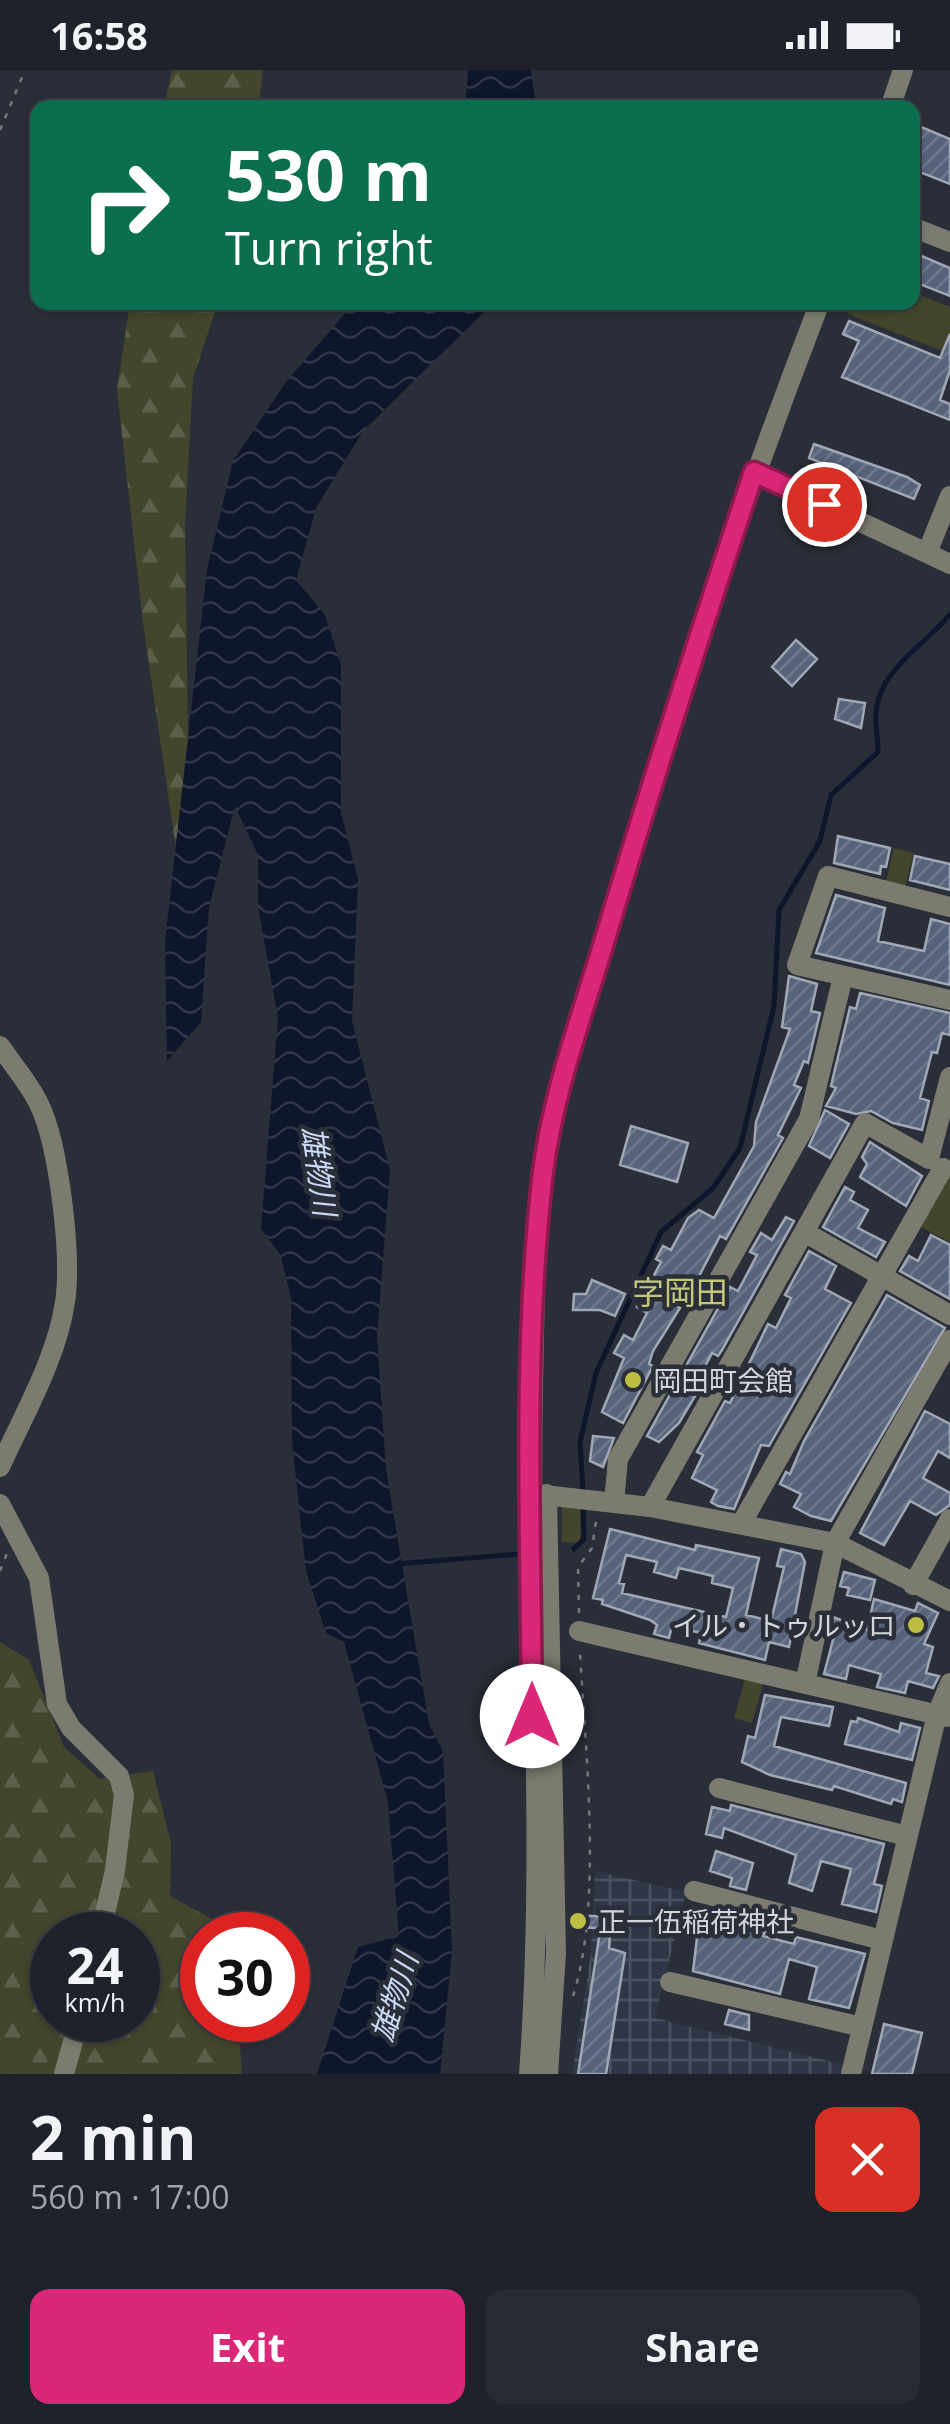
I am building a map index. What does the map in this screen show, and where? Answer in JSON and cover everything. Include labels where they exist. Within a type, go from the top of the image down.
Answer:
[{"type":"street","points":[[893,100],[903,70]]},
{"type":"street","points":[[920,229],[950,242]]},
{"type":"street","points":[[529,2074],[538,1888],[536,1254],[543,1170],[560,1084],[666,732],[754,472],[817,310]]},
{"type":"street","points":[[754,472],[950,564]]},
{"type":"street","points":[[927,553],[950,496]]},
{"type":"street","points":[[950,907],[828,876],[797,965],[950,1000]]},
{"type":"street","points":[[593,1499],[809,1119],[842,976]]},
{"type":"street","points":[[0,1046],[38,1102],[53,1140],[65,1269],[65,1302],[45,1365],[0,1467]]},
{"type":"street","points":[[741,1524],[941,1167],[950,1077]]},
{"type":"street","points":[[650,1507],[865,1124],[941,1167]]},
{"type":"street","points":[[806,1233],[950,1315]]},
{"type":"street","points":[[805,1684],[836,1544],[950,1340]]},
{"type":"street","points":[[539,1494],[650,1507],[836,1544],[950,1601]]},
{"type":"street","points":[[539,1494],[556,1954],[548,2074]]},
{"type":"street","points":[[0,1504],[39,1578],[57,1704],[72,1728],[118,1776],[124,1794],[115,1870],[105,1912]]},
{"type":"street","points":[[913,1585],[950,1519]]},
{"type":"street","points":[[579,1631],[943,1716]]},
{"type":"street","points":[[851,2074],[907,1836],[950,1683]]},
{"type":"street","points":[[720,1788],[907,1836]]},
{"type":"street","points":[[694,1891],[882,1940]]},
{"type":"street","points":[[670,1982],[862,2027]]},
{"type":"street","points":[[64,2074],[73,2042]]},
{"type":"path","points":[[0,130],[25,70]]},
{"type":"path","points":[[552,2016],[565,2010],[584,1962],[588,1909],[578,1567],[592,1548],[593,1499]]},
{"type":"shaded area","points":[[595,1871],[686,1892],[655,2018],[844,2065],[842,2074],[572,2074],[591,1953]]},
{"type":"green space","points":[[172,70],[263,70],[260,100],[166,100]]},
{"type":"green space","points":[[920,295],[950,307],[950,354],[848,314],[849,310],[920,310]]},
{"type":"green space","points":[[129,310],[216,310],[193,378],[185,524],[188,743],[176,849],[143,623],[117,389]]},
{"type":"green space","points":[[894,848],[914,853],[905,886],[886,881]]},
{"type":"green space","points":[[950,1173],[950,1242],[913,1223]]},
{"type":"green space","points":[[562,1507],[581,1507],[580,1543],[562,1542]]},
{"type":"green space","points":[[0,1642],[29,1660],[64,1747],[100,1779],[153,1771],[171,1843],[170,1896],[199,1912],[180,1912],[180,2042],[240,2042],[242,2074],[0,2074]]},
{"type":"green space","points":[[745,1679],[763,1684],[752,1723],[734,1718]]},
{"type":"water","points":[[468,70],[531,70],[535,100],[466,98]]},
{"type":"water","name":"雄物川","points":[[348,310],[484,310],[363,431],[316,508],[296,580],[325,615],[341,665],[341,813],[358,879],[352,1021],[390,1170],[377,1336],[386,1470],[429,1724],[443,1751],[452,1951],[440,2074],[317,2074],[358,1947],[399,1936],[388,1802],[344,1642],[326,1633],[306,1571],[292,1442],[291,1297],[280,1254],[261,1229],[278,1017],[258,907],[258,855],[235,806],[209,907],[201,1022],[167,1061],[165,941],[207,570],[233,461],[286,382]]},
{"type":"building","points":[[920,129],[950,139],[950,184],[920,172]]},
{"type":"building","points":[[920,255],[950,268],[950,296],[920,284]]},
{"type":"building","points":[[849,321],[940,358],[950,334],[950,370],[940,400],[950,404],[950,420],[842,377],[859,341],[843,334]]},
{"type":"building","points":[[814,444],[907,477],[920,485],[914,499],[809,458]]},
{"type":"building","points":[[796,640],[817,659],[792,686],[772,667]]},
{"type":"building","points":[[839,699],[865,703],[861,728],[835,719]]},
{"type":"building","points":[[838,836],[890,848],[886,867],[881,866],[880,874],[834,863]]},
{"type":"building","points":[[915,856],[950,864],[950,890],[910,880]]},
{"type":"building","points":[[836,895],[885,908],[878,941],[924,951],[931,919],[950,924],[950,985],[816,953]]},
{"type":"building","points":[[789,976],[817,984],[811,1011],[820,1013],[808,1063],[804,1061],[794,1085],[801,1088],[778,1135],[783,1138],[726,1239],[720,1236],[697,1280],[689,1276],[674,1305],[680,1308],[653,1351],[649,1364],[653,1366],[623,1423],[602,1412],[624,1358],[614,1353],[624,1335],[633,1340],[647,1313],[637,1307],[661,1262],[656,1259],[663,1246],[671,1250],[688,1218],[699,1210],[714,1218],[754,1146],[756,1122],[790,1029],[782,1027]]},
{"type":"building","points":[[860,993],[950,1013],[950,1035],[942,1033],[937,1053],[932,1052],[920,1098],[929,1101],[922,1130],[893,1123],[871,1111],[856,1114],[826,1106],[836,1088],[831,1086],[850,1007],[856,1009]]},
{"type":"building","points":[[825,1110],[849,1124],[830,1158],[809,1146]]},
{"type":"building","points":[[631,1126],[688,1143],[677,1182],[620,1165]]},
{"type":"building","points":[[870,1142],[922,1176],[906,1206],[860,1177],[867,1164],[862,1157]]},
{"type":"building","points":[[845,1187],[854,1192],[850,1200],[868,1210],[858,1228],[885,1242],[876,1257],[823,1227]]},
{"type":"building","points":[[786,1217],[794,1221],[722,1350],[718,1356],[712,1353],[699,1378],[704,1381],[679,1423],[659,1442],[647,1436],[730,1287],[738,1291],[757,1255],[750,1252],[761,1233],[772,1240]]},
{"type":"building","points":[[931,1235],[950,1245],[950,1299],[900,1271],[909,1256],[918,1261]]},
{"type":"building","points":[[809,1251],[836,1266],[825,1289],[851,1303],[769,1446],[761,1445],[734,1509],[718,1506],[711,1502],[717,1490],[692,1478],[703,1455],[697,1452],[725,1401],[730,1403],[768,1324],[776,1328],[791,1298],[785,1295]]},
{"type":"building","points":[[592,1280],[625,1294],[615,1316],[600,1310],[573,1310],[574,1294],[586,1294]]},
{"type":"building","points":[[887,1295],[945,1328],[831,1521],[811,1516],[794,1507],[801,1494],[780,1484],[786,1472],[790,1474],[804,1441]]},
{"type":"building","points":[[925,1411],[950,1424],[950,1458],[938,1451],[923,1478],[950,1493],[950,1505],[936,1515],[910,1501],[884,1545],[860,1533]]},
{"type":"building","points":[[593,1436],[614,1438],[603,1467],[590,1461]]},
{"type":"building","points":[[610,1529],[695,1550],[696,1545],[759,1558],[746,1615],[771,1621],[784,1567],[777,1566],[781,1549],[801,1554],[805,1562],[789,1647],[769,1642],[765,1660],[699,1643],[701,1633],[672,1626],[669,1638],[654,1634],[657,1625],[650,1620],[593,1598]],"holes":[[[626,1555],[657,1562],[654,1572],[676,1578],[679,1568],[713,1576],[712,1583],[733,1588],[726,1617],[622,1593],[624,1584],[619,1583]]]},
{"type":"building","points":[[844,1572],[875,1580],[870,1600],[847,1595],[849,1588],[840,1586]]},
{"type":"building","points":[[874,1599],[915,1611],[918,1603],[938,1613],[924,1644],[933,1647],[926,1673],[939,1676],[933,1688],[908,1681],[905,1693],[877,1687],[881,1674],[849,1665],[846,1679],[824,1674],[834,1636],[830,1634],[833,1617],[867,1630]]},
{"type":"building","points":[[765,1695],[833,1707],[829,1726],[781,1717],[774,1746],[906,1783],[902,1802],[893,1799],[891,1804],[834,1786],[832,1790],[770,1775],[742,1762],[748,1736],[755,1738]]},
{"type":"building","points":[[858,1718],[899,1732],[901,1723],[920,1728],[912,1760],[845,1744],[851,1721],[857,1722]]},
{"type":"building","points":[[731,1805],[884,1844],[874,1884],[882,1886],[876,1912],[842,1904],[851,1869],[821,1861],[812,1891],[789,1883],[796,1855],[724,1828],[722,1838],[706,1834],[712,1807],[730,1811]]},
{"type":"building","points":[[716,1851],[753,1863],[746,1890],[730,1886],[732,1878],[710,1871]]},
{"type":"building","points":[[689,1914],[765,1932],[763,1936],[794,1944],[796,1937],[865,1954],[849,2008],[809,1999],[817,1967],[789,1959],[780,1994],[693,1971],[697,1938],[684,1934]]},
{"type":"building","points":[[573,1915],[611,1917],[609,1948],[625,1953],[606,2074],[578,2074],[599,1938],[598,1928],[573,1927]]},
{"type":"building","points":[[729,2010],[749,2015],[749,2030],[725,2024]]},
{"type":"building","points":[[884,2024],[922,2033],[912,2074],[872,2074]]},
{"type":"waterway","points":[[583,1491],[580,1442],[596,1373],[661,1232],[713,1188],[740,1148],[774,1006],[779,910],[820,841],[831,795],[878,752],[876,712],[885,683],[950,614]]},
{"type":"waterway","points":[[574,1549],[584,1539],[583,1507]]},
{"type":"waterway","points":[[396,1564],[520,1554]]},
{"type":"place","name":"岡田町会館","points":[[633,1380]]},
{"type":"place","name":"イル・トゥルッロ","points":[[916,1625]]},
{"type":"place","name":"正一伍稲荷神社","points":[[578,1921]]},
{"type":"district","name":"字岡田","points":[[680,1291]]},
{"type":"route","points":[[532,1716],[530,1493],[536,1254],[543,1170],[560,1084],[666,732],[754,472],[824,504]]}]
